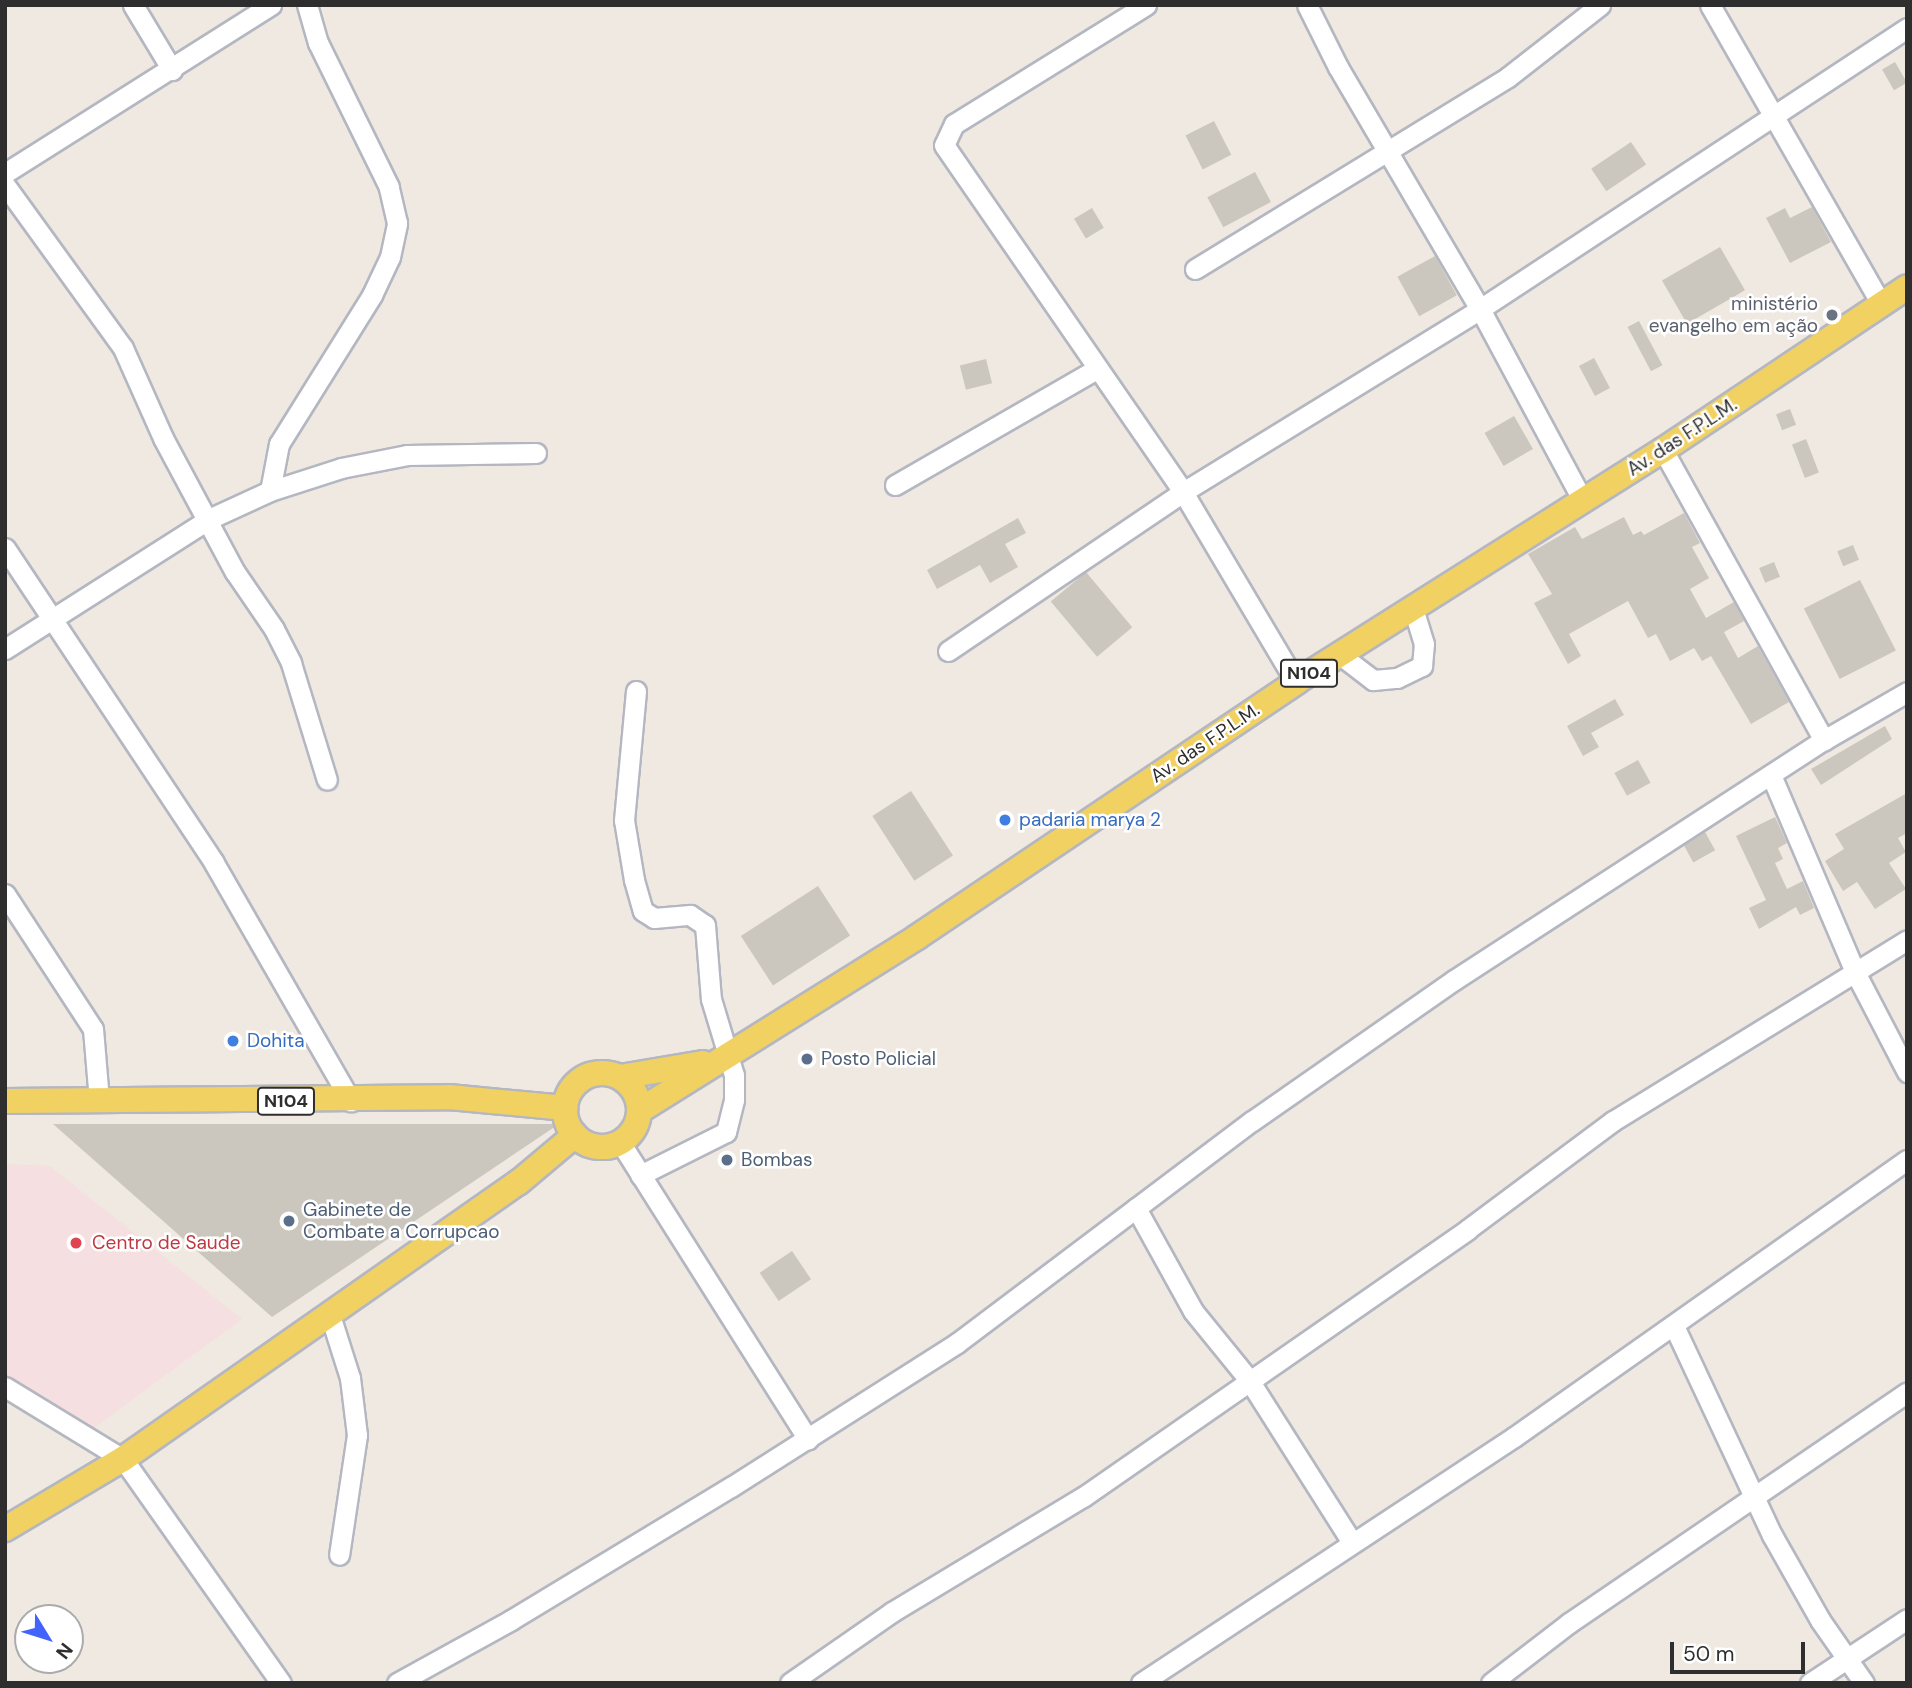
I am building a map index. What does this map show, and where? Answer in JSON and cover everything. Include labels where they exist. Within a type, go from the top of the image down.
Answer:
[{"type":"main road","name":"Av. das F.P.L.M.","points":[[639,1111],[917,937],[1296,681],[1663,450],[1907,287]]},
{"type":"main road","name":"Av. das F.P.L.M.","points":[[620,1077],[722,1058]]},
{"type":"main road","name":"N104","points":[[5,1101],[351,1101],[449,1097],[565,1108],[571,1091],[584,1077],[602,1073],[620,1077]]},
{"type":"main road","points":[[620,1077],[635,1091],[639,1111]]},
{"type":"main road","points":[[565,1108],[575,1135],[601,1147],[620,1142]]},
{"type":"main road","name":"N104","points":[[620,1142],[634,1129],[639,1111]]},
{"type":"main road","points":[[5,1529],[123,1459],[519,1182],[575,1135]]},
{"type":"street","points":[[133,5],[172,70]]},
{"type":"street","points":[[5,173],[271,5]]},
{"type":"street","points":[[270,491],[279,443],[372,295],[390,257],[397,223],[389,187],[318,43],[307,5]]},
{"type":"street","points":[[1146,5],[954,124],[945,135],[944,145],[1094,370],[1183,492],[1296,681]]},
{"type":"street","points":[[1307,5],[1338,67],[1390,151],[1480,309],[1582,499]]},
{"type":"street","points":[[1195,269],[1390,151],[1517,70],[1600,5]]},
{"type":"street","points":[[1710,5],[1881,303]]},
{"type":"street","points":[[948,651],[1183,492],[1480,309],[1907,28]]},
{"type":"street","points":[[5,185],[123,348],[163,438],[235,572],[274,629],[291,663],[327,779]]},
{"type":"street","points":[[895,485],[1094,370]]},
{"type":"street","points":[[1663,450],[1824,740]]},
{"type":"street","points":[[5,649],[209,520],[270,491],[341,468],[407,455],[536,453]]},
{"type":"street","points":[[5,548],[51,622],[214,863],[351,1101]]},
{"type":"street","points":[[1339,654],[1373,680],[1397,678],[1422,666],[1424,644],[1413,607]]},
{"type":"street","points":[[636,691],[624,820],[634,880],[643,911],[654,918],[690,915],[705,925],[711,999],[722,1058],[734,1100],[726,1132],[640,1175]]},
{"type":"street","points":[[397,1683],[511,1620],[808,1439],[1011,1306],[1136,1208],[1454,980],[1824,740],[1907,692]]},
{"type":"street","points":[[1771,775],[1855,972],[1907,1072]]},
{"type":"street","points":[[5,894],[93,1029],[99,1101]]},
{"type":"street","points":[[790,1683],[892,1612],[1083,1497],[1468,1228],[1613,1121],[1907,940]]},
{"type":"street","points":[[620,1142],[808,1439]]},
{"type":"street","points":[[1141,1683],[1351,1541],[1514,1437],[1907,1160]]},
{"type":"street","points":[[1136,1208],[1193,1311],[1249,1380],[1351,1541]]},
{"type":"street","points":[[330,1315],[350,1378],[356,1435],[339,1555]]},
{"type":"street","points":[[1674,1326],[1793,1575],[1845,1659],[1864,1683]]},
{"type":"street","points":[[5,1387],[123,1459],[281,1683]]},
{"type":"street","points":[[1491,1683],[1756,1494],[1907,1392]]},
{"type":"street","points":[[1810,1683],[1907,1619]]},
{"type":"shaded area","name":"Centro de Saude","points":[[5,1164],[50,1166],[242,1319],[90,1431],[5,1378]]},
{"type":"building","points":[[1895,62],[1907,83],[1894,90],[1882,70]]},
{"type":"building","points":[[1214,121],[1231,155],[1203,169],[1185,136]]},
{"type":"building","points":[[1631,142],[1646,164],[1606,191],[1591,169]]},
{"type":"building","points":[[1255,172],[1271,202],[1223,227],[1207,197]]},
{"type":"building","points":[[1812,207],[1831,242],[1790,263],[1766,218],[1785,208],[1790,218]]},
{"type":"building","points":[[1092,208],[1104,228],[1086,239],[1074,219]]},
{"type":"building","points":[[1720,247],[1745,290],[1687,324],[1662,280]]},
{"type":"building","points":[[1435,256],[1457,295],[1419,316],[1397,277]]},
{"type":"building","points":[[1639,321],[1662,365],[1651,371],[1628,327]]},
{"type":"building","points":[[1594,358],[1610,388],[1595,396],[1579,366]]},
{"type":"building","points":[[986,359],[992,383],[966,390],[960,366]]},
{"type":"building","points":[[1790,409],[1796,425],[1782,430],[1776,414]]},
{"type":"building","points":[[1514,416],[1533,449],[1504,466],[1485,433]]},
{"type":"building","points":[[1806,439],[1819,473],[1805,478],[1792,444]]},
{"type":"building","points":[[1684,513],[1700,543],[1692,547],[1709,578],[1690,589],[1706,618],[1734,602],[1744,621],[1724,632],[1738,658],[1758,646],[1789,702],[1751,724],[1711,656],[1702,661],[1694,648],[1670,661],[1656,634],[1648,638],[1628,601],[1569,634],[1581,656],[1568,664],[1534,603],[1552,594],[1528,554],[1575,527],[1582,539],[1624,517],[1633,535],[1641,531],[1644,535]]},
{"type":"building","points":[[1018,518],[1026,533],[1005,544],[1018,567],[990,583],[980,565],[937,589],[927,570]]},
{"type":"building","points":[[1853,545],[1859,560],[1843,566],[1837,551]]},
{"type":"building","points":[[1774,562],[1780,577],[1765,583],[1759,568]]},
{"type":"building","points":[[1086,572],[1132,627],[1097,657],[1051,602]]},
{"type":"building","points":[[1860,580],[1896,650],[1840,679],[1804,609]]},
{"type":"building","points":[[1615,699],[1624,715],[1591,733],[1599,747],[1583,756],[1567,726]]},
{"type":"building","points":[[1885,726],[1892,739],[1821,785],[1811,769]]},
{"type":"building","points":[[1638,760],[1651,783],[1627,796],[1614,773]]},
{"type":"building","points":[[911,791],[953,856],[914,881],[872,816]]},
{"type":"building","points":[[1907,793],[1907,833],[1898,838],[1906,852],[1889,863],[1906,889],[1875,909],[1857,882],[1843,891],[1825,861],[1844,849],[1835,834]]},
{"type":"building","points":[[1775,817],[1787,843],[1778,848],[1783,859],[1775,863],[1787,889],[1803,881],[1814,908],[1800,915],[1796,907],[1759,929],[1749,908],[1766,900],[1736,836]]},
{"type":"building","points":[[1705,832],[1715,850],[1693,862],[1683,844]]},
{"type":"building","points":[[818,886],[850,935],[773,986],[741,936]]},
{"type":"building","name":"Gabinete de Combate a Corrupcao","points":[[53,1124],[559,1124],[272,1317]]},
{"type":"building","points":[[792,1251],[811,1279],[779,1301],[760,1273]]},
{"type":"place","name":"ministério evangelho em ação","points":[[1832,315]]},
{"type":"place","name":"padaria marya 2","points":[[1005,820]]},
{"type":"place","name":"Dohita","points":[[233,1041]]},
{"type":"place","name":"Posto Policial","points":[[807,1059]]},
{"type":"place","name":"Bombas","points":[[727,1160]]},
{"type":"place","name":"Gabinete de Combate a Corrupcao","points":[[289,1221]]},
{"type":"place","name":"Centro de Saude","points":[[76,1243]]}]
